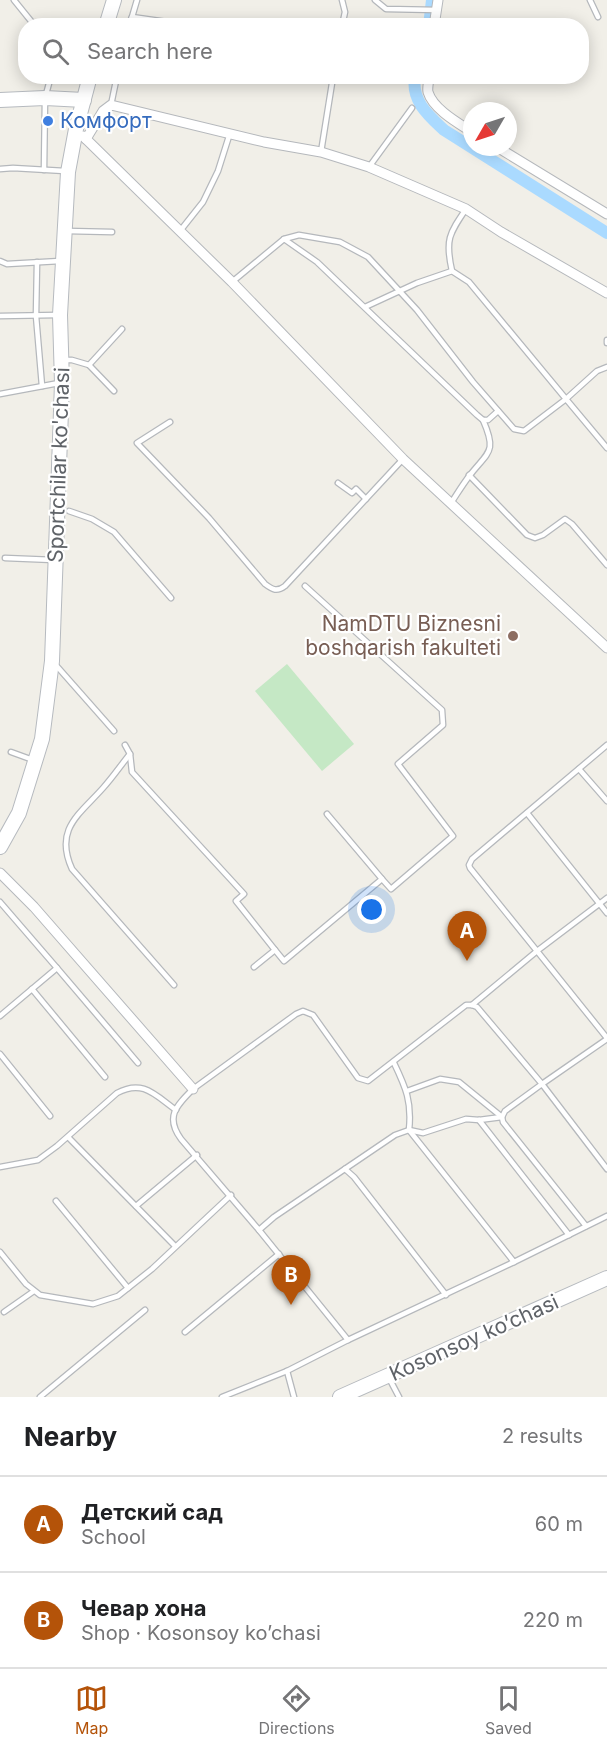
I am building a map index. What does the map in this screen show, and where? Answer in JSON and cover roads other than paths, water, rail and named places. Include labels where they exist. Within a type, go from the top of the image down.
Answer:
[{"type":"street","points":[[108,18],[114,0]]},
{"type":"street","name":"Sportchilar ko'chasi","points":[[0,847],[19,813],[42,739],[52,661],[57,560],[63,511],[60,315],[68,172],[81,134],[88,84]]},
{"type":"street","points":[[429,84],[429,92],[439,108],[463,126]]},
{"type":"street","points":[[0,100],[45,98],[84,100]]},
{"type":"street","points":[[607,293],[501,232],[466,209],[369,167],[321,152],[230,134],[111,105],[81,134],[232,282],[403,459],[607,648]]},
{"type":"street","points":[[512,156],[607,214]]},
{"type":"street","points":[[0,873],[34,907],[193,1089]]},
{"type":"street","name":"Kosonsoy ko’chasi","points":[[345,1396],[607,1278]]},
{"type":"lane","points":[[14,0],[29,18]]},
{"type":"lane","points":[[137,0],[132,17],[139,18]]},
{"type":"lane","points":[[343,0],[344,18]]},
{"type":"lane","points":[[375,0],[386,9],[438,5]]},
{"type":"lane","points":[[590,0],[598,17]]},
{"type":"lane","points":[[44,170],[45,98],[49,84]]},
{"type":"lane","points":[[111,105],[115,84]]},
{"type":"lane","points":[[321,152],[331,84]]},
{"type":"lane","points":[[369,167],[412,108]]},
{"type":"lane","points":[[180,231],[203,202],[218,171],[230,134]]},
{"type":"lane","points":[[0,169],[68,172]]},
{"type":"lane","points":[[466,209],[450,233],[448,253],[452,272],[469,282],[607,448]]},
{"type":"lane","points":[[65,231],[112,232]]},
{"type":"lane","points":[[232,282],[284,239],[299,235],[340,242],[368,258],[401,292],[514,429],[524,431],[566,399],[597,371],[607,367]]},
{"type":"lane","points":[[284,239],[317,262],[483,420],[491,442],[488,455],[469,476],[451,503]]},
{"type":"lane","points":[[0,261],[7,264],[63,260]]},
{"type":"lane","points":[[37,262],[36,316],[42,386]]},
{"type":"lane","points":[[365,307],[417,283],[452,272]]},
{"type":"lane","points":[[0,316],[60,315]]},
{"type":"lane","points":[[89,365],[122,329]]},
{"type":"lane","points":[[62,360],[72,360],[89,365],[114,391]]},
{"type":"lane","points":[[0,394],[62,383]]},
{"type":"lane","points":[[483,420],[488,420],[498,411]]},
{"type":"lane","points":[[170,422],[137,443],[209,518],[265,584],[273,590],[279,590],[285,586],[403,459]]},
{"type":"lane","points":[[469,476],[527,535],[535,538],[543,535],[565,519],[607,565]]},
{"type":"lane","points":[[338,483],[352,493],[356,489],[366,499]]},
{"type":"lane","points":[[63,511],[92,519],[114,532],[171,598]]},
{"type":"lane","points":[[5,558],[57,560]]},
{"type":"lane","points":[[305,586],[442,710],[443,725],[398,764],[453,836],[390,889],[327,814]]},
{"type":"lane","points":[[52,661],[114,731]]},
{"type":"lane","points":[[125,745],[130,754],[132,772],[244,894],[236,901],[284,961],[382,879]]},
{"type":"lane","points":[[502,1117],[505,1111],[607,1038],[469,865],[472,859],[607,745]]},
{"type":"lane","points":[[11,752],[35,761]]},
{"type":"lane","points":[[130,754],[71,823],[66,841],[66,856],[72,869],[174,985]]},
{"type":"lane","points":[[579,770],[607,801]]},
{"type":"lane","points":[[527,813],[607,913]]},
{"type":"lane","points":[[472,1005],[537,951],[607,898]]},
{"type":"lane","points":[[0,902],[138,1063]]},
{"type":"lane","points":[[254,967],[275,950]]},
{"type":"lane","points":[[0,1016],[57,968]]},
{"type":"lane","points":[[33,989],[105,1077]]},
{"type":"lane","points":[[348,1340],[231,1195],[175,1130],[172,1118],[179,1102],[193,1089],[296,1014],[303,1011],[313,1015],[358,1078],[368,1081],[466,1005],[477,1007],[542,1084],[607,1169]]},
{"type":"lane","points":[[0,1054],[50,1116]]},
{"type":"lane","points":[[0,1066],[6,1061]]},
{"type":"lane","points":[[394,1063],[408,1091],[411,1111],[409,1130],[514,1262]]},
{"type":"lane","points":[[408,1091],[440,1079],[459,1082],[502,1117],[586,1226]]},
{"type":"lane","points":[[0,1167],[38,1160],[68,1137],[117,1093],[128,1087],[138,1086],[148,1090],[176,1110]]},
{"type":"lane","points":[[259,1230],[274,1216],[394,1135],[409,1130],[423,1133],[466,1119],[502,1117]]},
{"type":"lane","points":[[479,1120],[569,1235]]},
{"type":"lane","points":[[68,1137],[176,1246]]},
{"type":"lane","points":[[136,1206],[197,1155]]},
{"type":"lane","points":[[345,1169],[354,1177],[446,1295]]},
{"type":"lane","points":[[0,1252],[26,1284],[40,1295],[93,1304],[118,1296],[231,1195]]},
{"type":"lane","points":[[56,1201],[128,1288]]},
{"type":"lane","points":[[222,1397],[287,1371],[607,1216]]},
{"type":"lane","points":[[185,1332],[279,1254]]},
{"type":"lane","points":[[4,1312],[34,1291]]},
{"type":"lane","points":[[40,1397],[145,1310]]},
{"type":"lane","points":[[287,1371],[294,1397]]},
{"type":"lane","points":[[388,1376],[399,1397]]},
{"type":"waterway","points":[[430,18],[432,0]]},
{"type":"waterway","points":[[414,84],[422,107],[444,130],[607,233]]},
{"type":"place","name":"Комфорт","points":[[48,121]]},
{"type":"place","name":"NamDTU Biznesni boshqarish fakulteti","points":[[513,636]]},
{"type":"place","name":"Детский сад","points":[[467,961]]},
{"type":"place","name":"Чевар хона","points":[[291,1305]]}]
